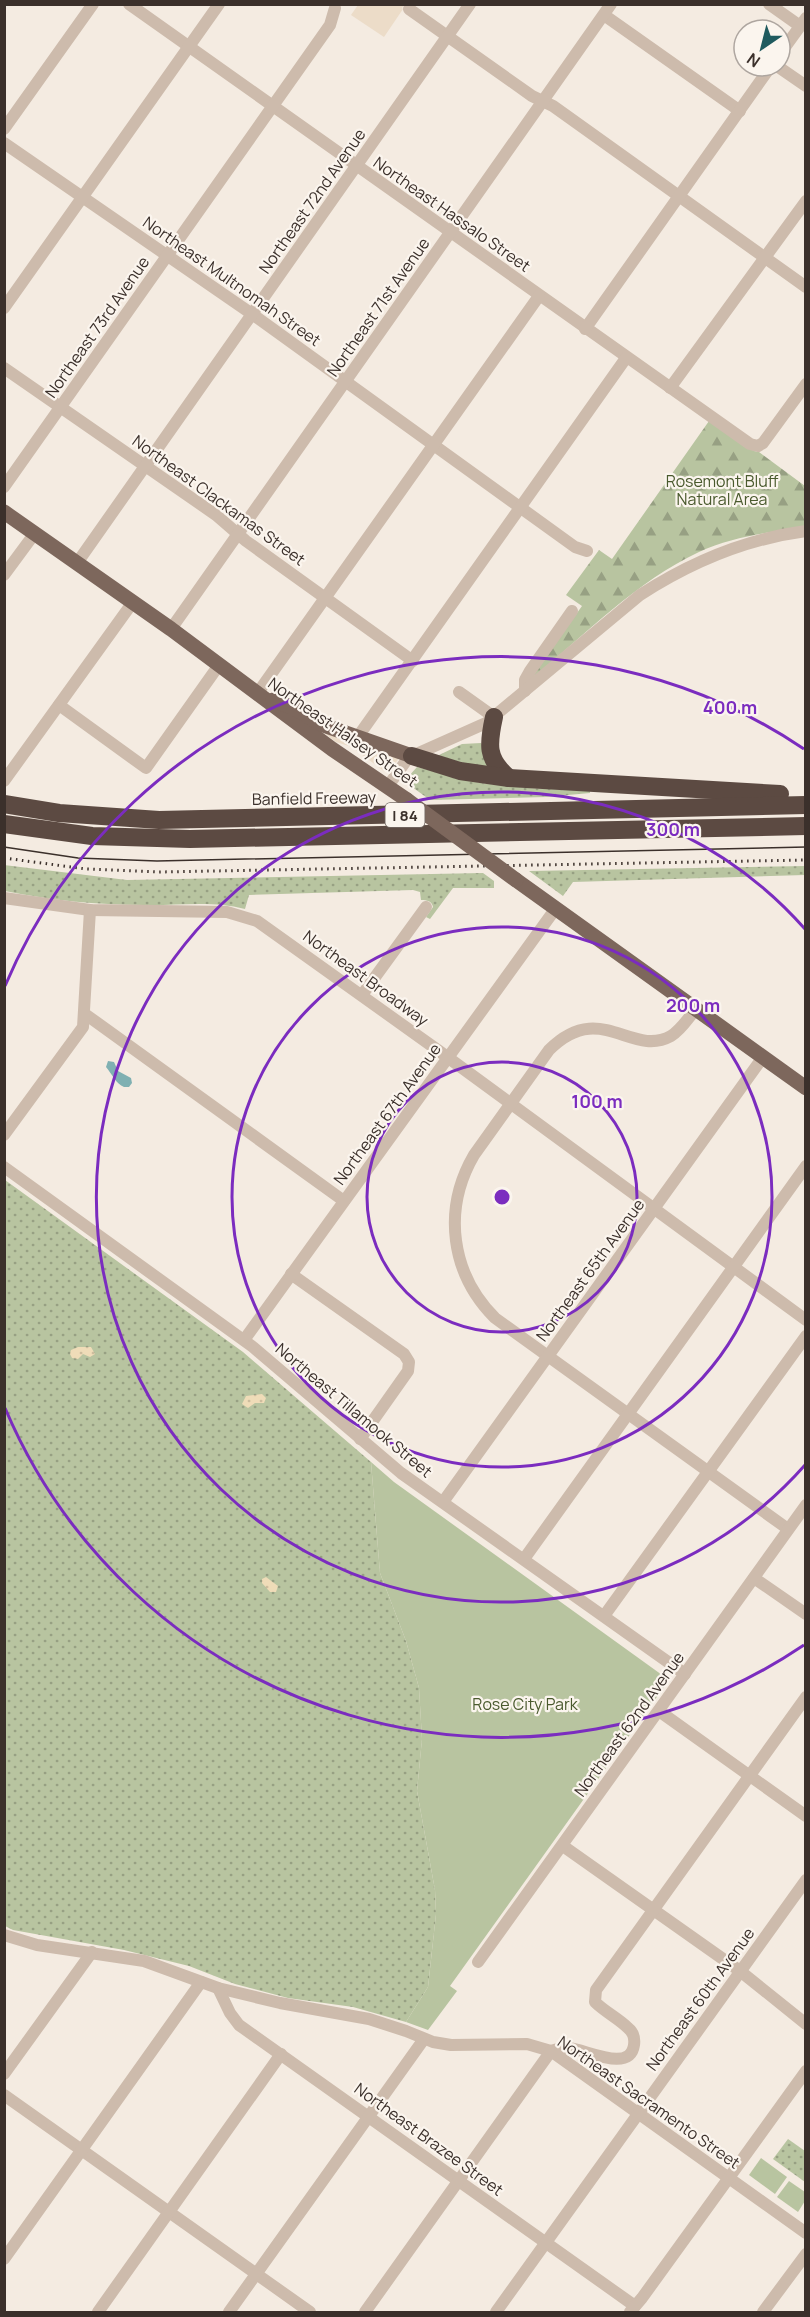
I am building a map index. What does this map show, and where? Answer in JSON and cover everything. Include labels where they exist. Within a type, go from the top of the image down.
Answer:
[{"type":"highway","points":[[494,717],[489,744],[493,760],[509,778]]},
{"type":"highway","points":[[412,756],[460,771],[509,778],[806,795]]},
{"type":"highway","name":"Banfield Freeway","points":[[4,804],[82,816],[159,820],[806,805]]},
{"type":"highway","name":"I 84","points":[[4,824],[92,836],[190,839],[806,826]]},
{"type":"main road","name":"Northeast Halsey Street","points":[[4,512],[171,629],[257,694],[806,1088]]},
{"type":"main road","points":[[257,694],[294,708],[323,725],[412,756]]},
{"type":"street","points":[[4,129],[93,4]]},
{"type":"street","name":"Northeast Hassalo Street","points":[[129,4],[750,444],[758,446],[763,443],[806,384]]},
{"type":"street","points":[[4,308],[219,4]]},
{"type":"street","name":"Northeast 72nd Avenue","points":[[77,563],[470,4]]},
{"type":"street","points":[[769,4],[803,22],[792,37]]},
{"type":"street","name":"Northeast 73rd Avenue","points":[[4,486],[330,25],[335,8]]},
{"type":"street","points":[[409,9],[680,196],[806,287]]},
{"type":"street","points":[[608,10],[740,111]]},
{"type":"street","name":"Northeast 71st Avenue","points":[[171,629],[608,10]]},
{"type":"street","points":[[792,76],[806,86]]},
{"type":"street","points":[[585,329],[763,78]]},
{"type":"street","name":"Northeast Multnomah Street","points":[[4,143],[252,314],[575,547],[587,550]]},
{"type":"street","points":[[670,388],[806,201]]},
{"type":"street","points":[[257,694],[539,296]]},
{"type":"street","points":[[357,738],[627,358]]},
{"type":"street","name":"Northeast Clackamas Street","points":[[4,368],[216,515],[413,661]]},
{"type":"street","points":[[388,786],[412,756],[480,726],[494,717],[640,596],[676,573],[730,549],[777,536],[806,531]]},
{"type":"street","points":[[4,575],[34,533]]},
{"type":"street","points":[[4,781],[133,602]]},
{"type":"street","points":[[525,691],[524,686],[530,671],[572,611]]},
{"type":"street","points":[[59,705],[146,768],[219,665]]},
{"type":"street","points":[[459,692],[494,717]]},
{"type":"street","name":"Northeast Broadway","points":[[4,898],[90,910],[227,912],[247,916],[278,934],[806,1320]]},
{"type":"street","points":[[362,995],[426,907]]},
{"type":"street","name":"Northeast 67th Avenue","points":[[244,1340],[556,908]]},
{"type":"street","points":[[4,1135],[83,1027],[90,910]]},
{"type":"street","points":[[696,1008],[678,1030],[667,1038],[656,1041],[640,1039],[602,1028],[587,1028],[572,1033],[549,1050],[474,1155],[466,1171],[455,1209],[455,1243],[462,1268],[479,1300],[505,1326],[788,1529]]},
{"type":"street","points":[[85,1014],[344,1201]]},
{"type":"street","name":"Northeast 65th Avenue","points":[[443,1502],[763,1057]]},
{"type":"street","points":[[524,1559],[806,1166]]},
{"type":"street","name":"Northeast Tillamook Street","points":[[4,1167],[244,1340],[401,1473],[686,1674]]},
{"type":"street","points":[[291,1274],[404,1354],[409,1362],[408,1371],[360,1438]]},
{"type":"street","points":[[604,1617],[806,1336]]},
{"type":"street","name":"Northeast 62nd Avenue","points":[[478,1962],[806,1505]]},
{"type":"street","points":[[754,1578],[806,1614]]},
{"type":"street","points":[[365,2313],[551,2051],[567,2047],[621,2059],[627,2057],[634,2048],[632,2032],[595,2002],[594,1994],[806,1697]]},
{"type":"street","points":[[659,1711],[806,1816]]},
{"type":"street","points":[[562,1846],[740,1971],[806,2024]]},
{"type":"street","name":"Northeast 60th Avenue","points":[[496,2313],[806,1880]]},
{"type":"street","name":"Northeast Sacramento Street","points":[[4,1935],[37,1945],[144,1961],[218,1988],[280,2003],[369,2019],[424,2039],[452,2045],[527,2044],[551,2051],[806,2233]]},
{"type":"street","points":[[4,2074],[92,1952]]},
{"type":"street","points":[[4,2259],[201,1982]]},
{"type":"street","name":"Northeast Brazee Street","points":[[218,1988],[230,2013],[239,2025],[546,2243],[632,2309]]},
{"type":"street","points":[[229,2313],[424,2039]]},
{"type":"street","points":[[98,2313],[281,2054]]},
{"type":"street","points":[[582,2073],[596,2054]]},
{"type":"street","points":[[632,2309],[806,2071]]},
{"type":"street","points":[[4,2095],[310,2313]]},
{"type":"street","points":[[763,2313],[806,2254]]},
{"type":"green space","name":"Rosemont Bluff Natural Area","points":[[709,421],[759,452],[805,486],[805,526],[725,542],[676,564],[613,609],[535,676],[533,674],[582,606],[566,595],[599,550],[612,559]]},
{"type":"green space","points":[[481,743],[494,771],[437,756],[462,744]]},
{"type":"green space","points":[[417,767],[481,783],[590,791],[590,793],[546,797],[430,800],[408,784],[408,777]]},
{"type":"green space","points":[[4,865],[127,880],[483,873],[494,881],[494,888],[453,888],[430,919],[426,917],[433,907],[432,903],[421,900],[420,892],[413,890],[249,895],[245,909],[207,904],[108,904],[5,891]]},
{"type":"green space","points":[[806,866],[805,875],[573,882],[563,896],[529,871]]},
{"type":"green space","points":[[5,1180],[243,1352],[371,1462],[380,1573],[406,1641],[419,1688],[422,1739],[417,1791],[435,1890],[436,1914],[428,1987],[406,2022],[353,2007],[288,1998],[235,1984],[189,1966],[124,1950],[13,1930],[5,1926]]},
{"type":"green space","name":"Rose City Park","points":[[371,1462],[394,1482],[669,1680],[450,1986],[457,1991],[428,2030],[406,2022],[428,1987],[436,1914],[435,1890],[417,1791],[422,1739],[419,1688],[406,1641],[380,1573]]},
{"type":"green space","points":[[788,2139],[805,2151],[805,2182],[773,2159]]},
{"type":"green space","points":[[761,2158],[787,2177],[775,2194],[749,2175]]},
{"type":"green space","points":[[789,2181],[805,2192],[805,2201],[798,2212],[777,2197]]},
{"type":"sand","points":[[78,1347],[91,1347],[95,1354],[90,1357],[83,1354],[78,1359],[72,1358],[71,1350]]},
{"type":"sand","points":[[262,1394],[266,1398],[264,1403],[255,1403],[248,1408],[242,1404],[246,1396]]},
{"type":"sand","points":[[266,1577],[278,1586],[276,1592],[270,1592],[262,1583],[262,1579]]},
{"type":"shaded area","points":[[358,5],[404,5],[384,37],[351,15]]},
{"type":"shaded area","points":[[314,725],[399,758],[390,771],[385,772],[352,747],[336,742]]},
{"type":"water","points":[[108,1061],[114,1062],[118,1071],[131,1078],[132,1083],[129,1087],[121,1086],[116,1081],[106,1067]]},
{"type":"tram line","points":[[4,847],[78,858],[157,861],[806,847]]},
{"type":"railway","points":[[4,858],[86,869],[159,872],[806,860]]}]
